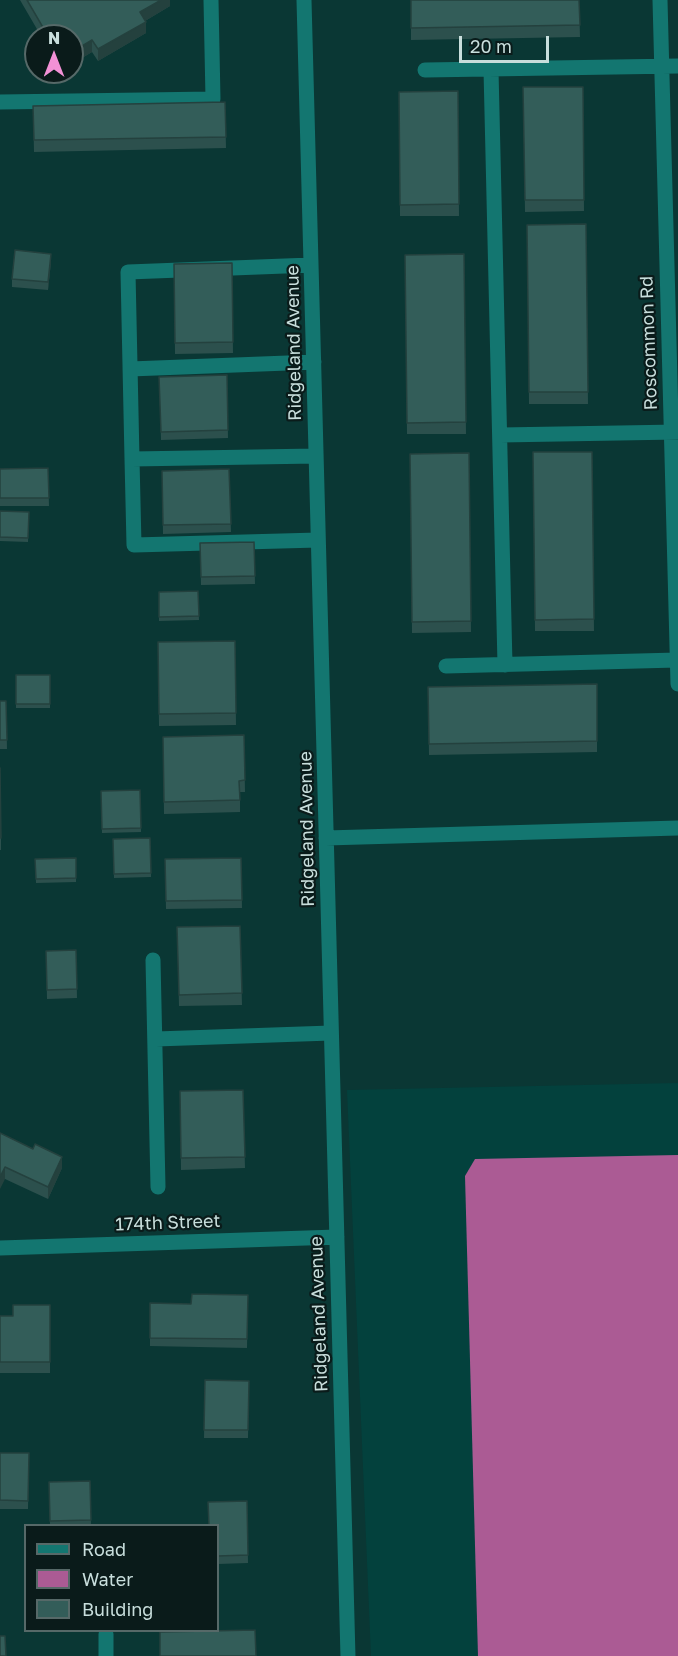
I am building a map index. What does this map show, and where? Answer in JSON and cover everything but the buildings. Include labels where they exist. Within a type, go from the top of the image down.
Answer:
[{"type":"street","points":[[0,102],[213,99],[211,0]]},
{"type":"street","name":"Ridgeland Avenue","points":[[304,0],[348,1656]]},
{"type":"street","name":"Roscommon Rd","points":[[660,0],[675,432],[678,684]]},
{"type":"street","points":[[425,70],[678,66]]},
{"type":"street","points":[[491,69],[505,665]]},
{"type":"street","points":[[311,265],[128,272],[134,546],[318,540]]},
{"type":"street","points":[[130,369],[314,362]]},
{"type":"street","points":[[500,435],[675,432]]},
{"type":"street","points":[[132,459],[316,456]]},
{"type":"street","points":[[446,666],[677,660]]},
{"type":"street","points":[[326,838],[678,828]]},
{"type":"street","points":[[153,960],[158,1187]]},
{"type":"street","points":[[156,1039],[332,1033]]},
{"type":"street","name":"174th Street","points":[[0,1248],[337,1237]]},
{"type":"street","points":[[106,1634],[106,1656]]},
{"type":"shaded area","points":[[678,1083],[678,1656],[371,1656],[347,1090]]},
{"type":"water","points":[[678,1155],[678,1656],[478,1656],[465,1176],[475,1159]]}]
